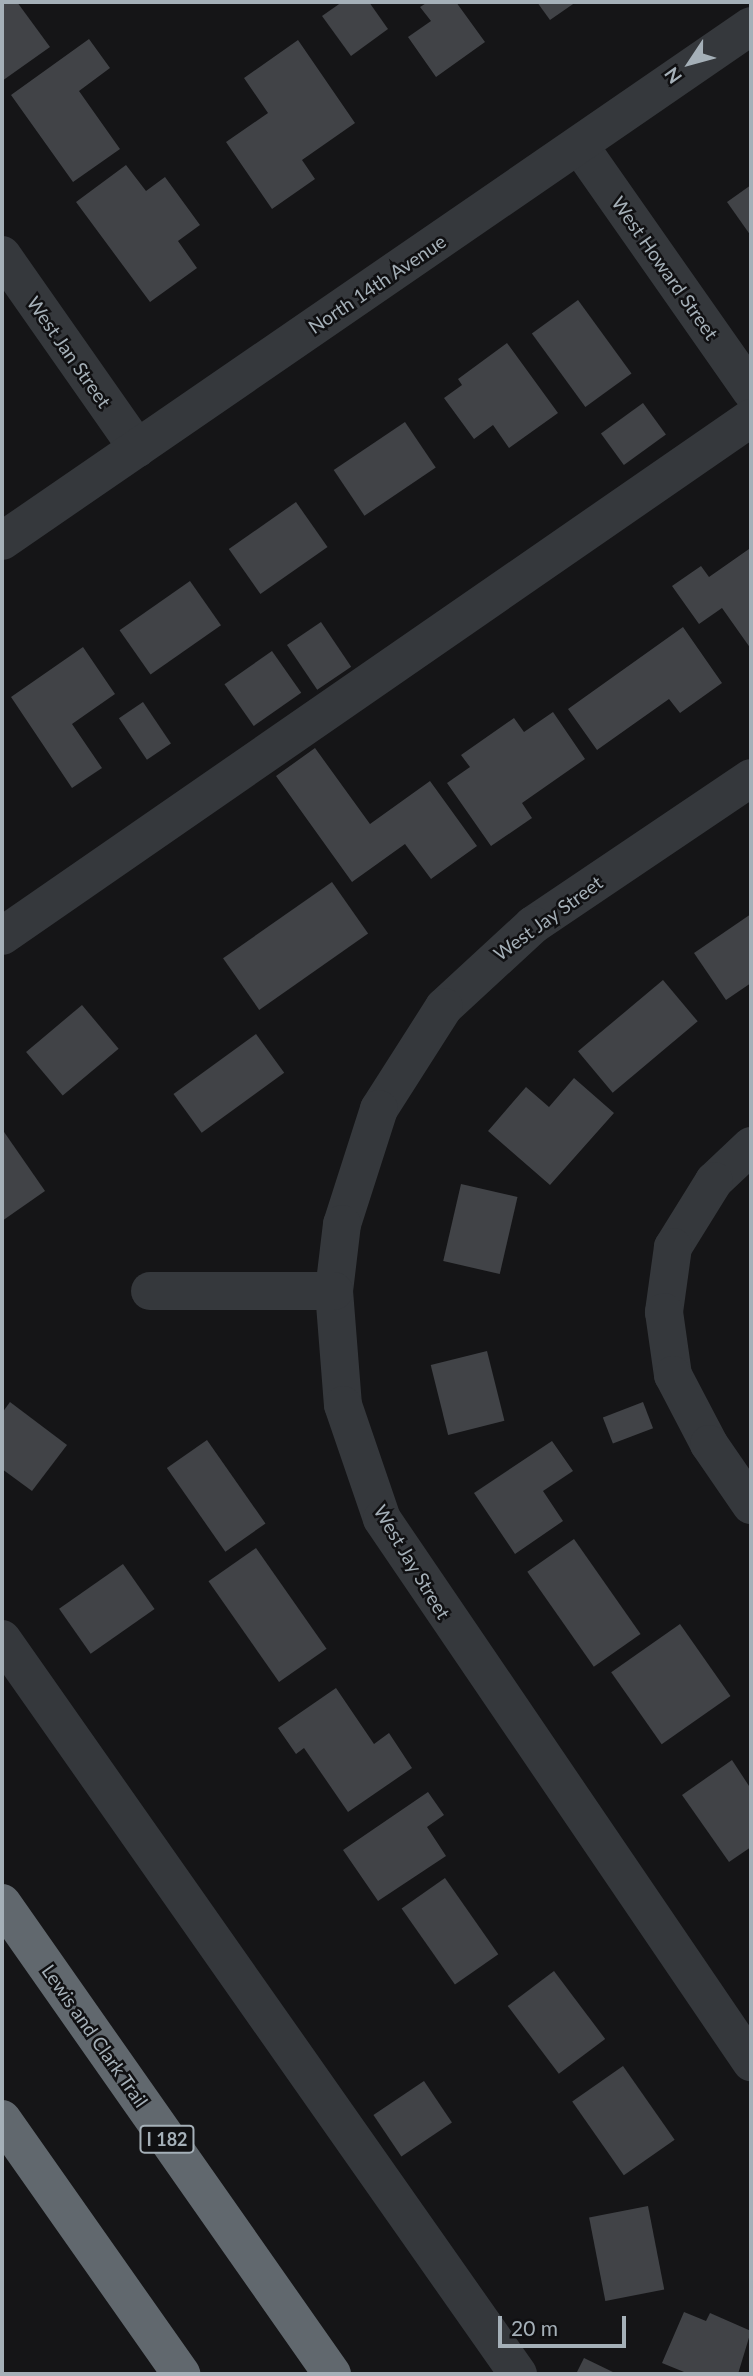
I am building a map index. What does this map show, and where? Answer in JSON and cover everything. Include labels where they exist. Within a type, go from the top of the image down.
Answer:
[{"type":"highway","name":"Lewis and Clark Trail","points":[[2,1903],[332,2374]]},
{"type":"highway","points":[[2,2119],[181,2374]]},
{"type":"street","name":"North 14th Avenue","points":[[2,541],[751,26]]},
{"type":"street","name":"West Howard Street","points":[[579,145],[751,391]]},
{"type":"street","name":"West Jan Street","points":[[2,256],[137,448]]},
{"type":"street","points":[[2,936],[751,418]]},
{"type":"street","name":"West Jay Street","points":[[751,778],[533,925],[444,1007],[379,1109],[342,1224],[334,1291],[344,1405],[382,1519],[751,2062]]},
{"type":"street","points":[[751,1146],[714,1181],[673,1247],[664,1312],[674,1375],[709,1444],[751,1505]]},
{"type":"street","points":[[150,1291],[334,1291]]},
{"type":"street","points":[[2,1639],[518,2374]]},
{"type":"building","points":[[2,2],[17,2],[50,47],[2,81]]},
{"type":"building","points":[[342,2],[369,2],[388,29],[351,56],[322,16]]},
{"type":"building","points":[[428,2],[456,2],[485,42],[436,77],[408,37],[431,21],[420,7]]},
{"type":"building","points":[[537,2],[576,2],[550,20]]},
{"type":"building","points":[[89,39],[110,68],[79,91],[120,149],[73,182],[11,95]]},
{"type":"building","points":[[298,40],[355,123],[302,160],[315,179],[272,209],[226,142],[268,113],[244,78]]},
{"type":"building","points":[[126,165],[146,191],[165,177],[200,225],[178,241],[197,268],[150,302],[76,202]]},
{"type":"building","points":[[751,185],[751,236],[727,202]]},
{"type":"building","points":[[578,300],[631,374],[585,407],[532,334]]},
{"type":"building","points":[[507,343],[558,413],[509,448],[493,425],[474,439],[444,398],[462,385],[458,379]]},
{"type":"building","points":[[643,403],[666,435],[624,465],[601,434]]},
{"type":"building","points":[[405,422],[436,468],[364,516],[334,470]]},
{"type":"building","points":[[296,502],[328,547],[260,594],[229,549]]},
{"type":"building","points":[[749,549],[751,649],[722,608],[699,624],[672,586],[701,566],[709,577]]},
{"type":"building","points":[[190,581],[221,625],[151,675],[120,630]]},
{"type":"building","points":[[321,622],[351,667],[317,690],[287,645]]},
{"type":"building","points":[[683,627],[722,683],[680,713],[669,699],[597,750],[568,709]]},
{"type":"building","points":[[83,647],[115,694],[72,724],[102,768],[72,788],[11,697]]},
{"type":"building","points":[[272,651],[301,693],[254,726],[224,684]]},
{"type":"building","points":[[143,702],[171,743],[147,760],[119,718]]},
{"type":"building","points":[[553,712],[585,759],[522,803],[532,818],[491,846],[447,783],[470,767],[461,755],[514,718],[524,732]]},
{"type":"building","points":[[315,748],[370,824],[430,781],[477,846],[431,879],[405,844],[352,882],[276,776]]},
{"type":"building","points":[[332,882],[368,934],[259,1010],[223,958]]},
{"type":"building","points":[[751,914],[751,983],[726,1000],[694,953]]},
{"type":"building","points":[[663,980],[698,1021],[613,1093],[578,1051]]},
{"type":"building","points":[[82,1005],[119,1049],[63,1096],[26,1052]]},
{"type":"building","points":[[256,1034],[284,1073],[202,1133],[173,1094]]},
{"type":"building","points":[[574,1078],[614,1113],[550,1185],[488,1131],[526,1087],[549,1107]]},
{"type":"building","points":[[2,1129],[45,1191],[2,1221]]},
{"type":"building","points":[[461,1184],[518,1197],[500,1274],[443,1261]]},
{"type":"building","points":[[487,1351],[504,1421],[448,1435],[431,1365]]},
{"type":"building","points":[[10,1402],[67,1445],[32,1491],[2,1469],[2,1413]]},
{"type":"building","points":[[643,1402],[653,1428],[613,1444],[603,1417]]},
{"type":"building","points":[[207,1440],[266,1524],[225,1552],[167,1468]]},
{"type":"building","points":[[552,1441],[573,1471],[543,1491],[563,1521],[515,1554],[474,1493]]},
{"type":"building","points":[[574,1539],[641,1634],[594,1667],[527,1572]]},
{"type":"building","points":[[256,1548],[327,1649],[279,1682],[208,1581]]},
{"type":"building","points":[[123,1564],[155,1609],[91,1654],[59,1609]]},
{"type":"building","points":[[680,1624],[730,1696],[662,1744],[611,1672]]},
{"type":"building","points":[[336,1688],[374,1744],[389,1733],[412,1768],[348,1812],[304,1748],[296,1754],[278,1728]]},
{"type":"building","points":[[732,1760],[751,1789],[751,1847],[729,1862],[682,1795]]},
{"type":"building","points":[[428,1792],[444,1815],[427,1827],[446,1856],[378,1901],[343,1850]]},
{"type":"building","points":[[445,1878],[498,1954],[455,1985],[402,1908]]},
{"type":"building","points":[[554,1971],[605,2039],[559,2074],[508,2006]]},
{"type":"building","points":[[623,2066],[675,2140],[624,2175],[572,2102]]},
{"type":"building","points":[[424,2081],[452,2122],[401,2157],[373,2115]]},
{"type":"building","points":[[648,2206],[664,2289],[605,2301],[589,2217]]},
{"type":"building","points":[[684,2312],[706,2321],[710,2313],[751,2331],[738,2374],[689,2374],[662,2363]]},
{"type":"building","points":[[584,2358],[617,2374],[576,2374]]}]
